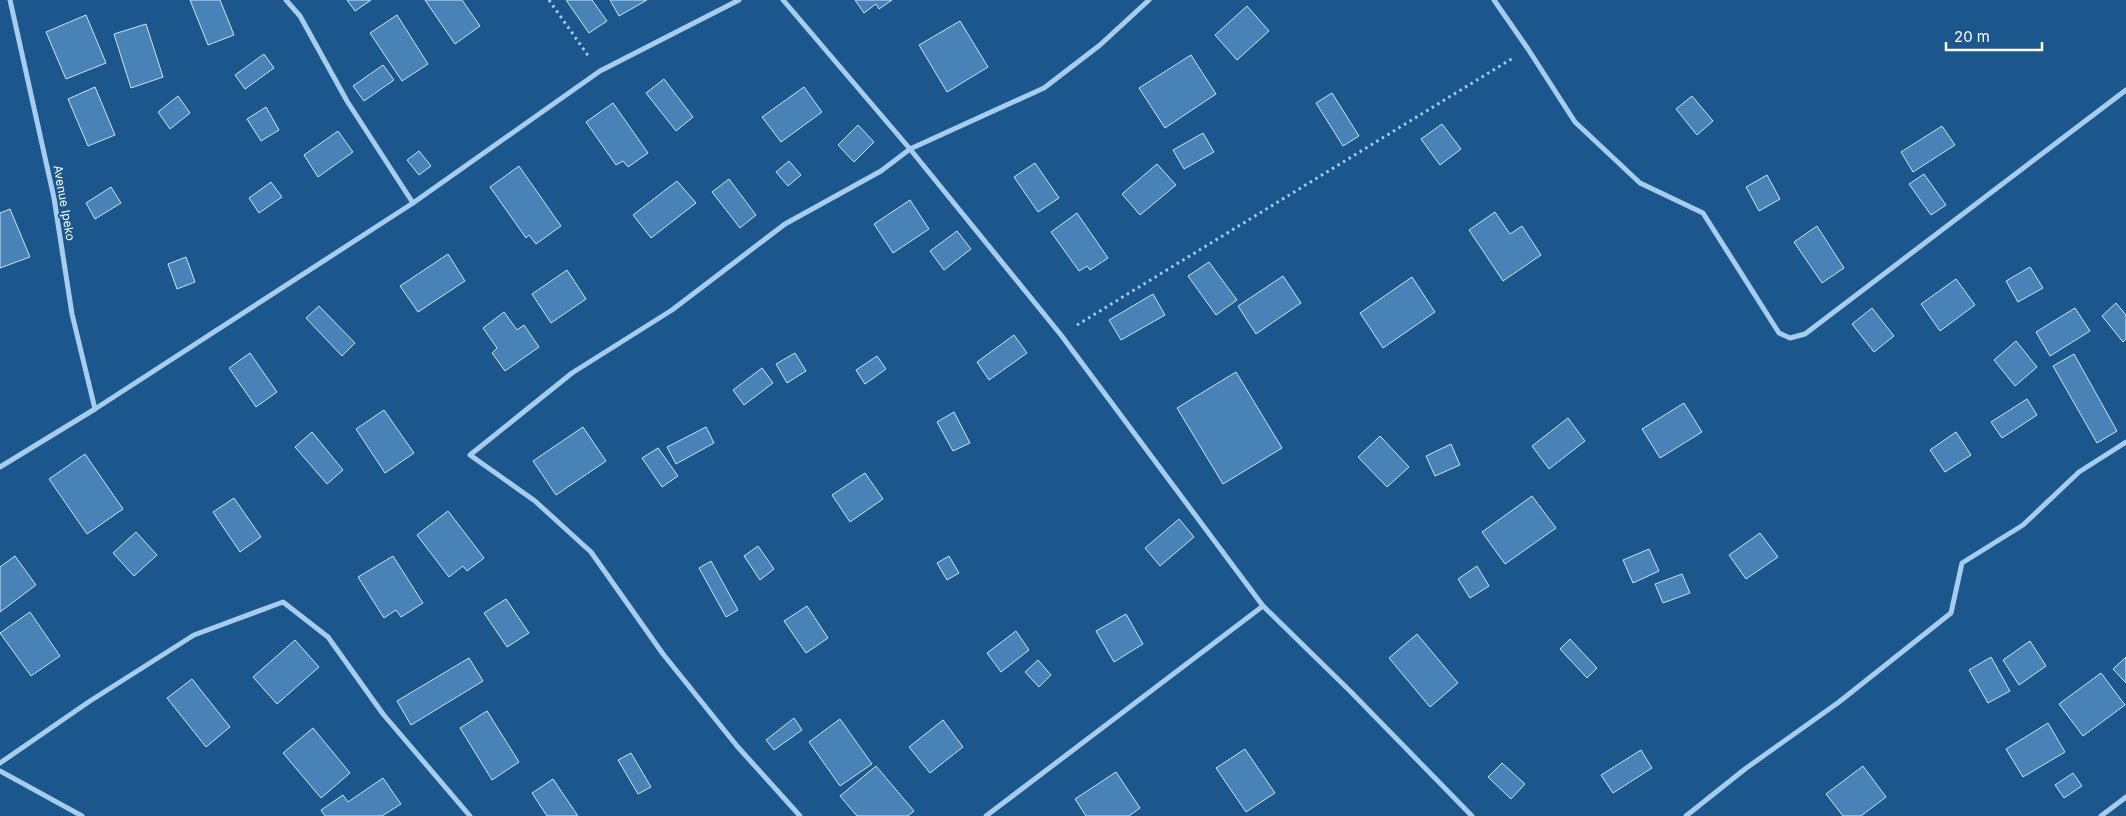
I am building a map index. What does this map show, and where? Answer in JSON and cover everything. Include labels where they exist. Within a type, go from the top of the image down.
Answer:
[{"type":"street","name":"Avenue Ipeko","points":[[10,0],[16,34],[54,198],[72,314],[95,409]]},
{"type":"street","points":[[286,0],[300,16],[347,101],[413,203]]},
{"type":"street","points":[[0,467],[95,409],[413,203],[473,163],[600,71],[739,0]]},
{"type":"street","points":[[784,0],[910,149],[1061,335],[1263,606],[1350,691],[1472,816]]},
{"type":"street","points":[[800,816],[737,746],[670,662],[592,552],[535,502],[470,455],[572,373],[672,310],[785,224],[881,171],[910,149],[1044,88],[1100,45],[1149,0]]},
{"type":"street","points":[[1494,0],[1575,122],[1640,183],[1703,213],[1779,332],[1790,338],[1805,334],[2126,90]]},
{"type":"street","points":[[1686,816],[1745,769],[1838,702],[1951,613],[1962,563],[2023,525],[2079,472],[2126,442]]},
{"type":"street","points":[[0,763],[90,701],[194,635],[283,602],[328,637],[383,714],[470,816]]},
{"type":"street","points":[[986,816],[1263,606]]},
{"type":"street","points":[[0,771],[82,816]]},
{"type":"street","points":[[2102,816],[2126,797]]},
{"type":"path","points":[[549,0],[600,71]]},
{"type":"path","points":[[1061,335],[1528,49]]},
{"type":"building","points":[[190,0],[220,0],[234,35],[208,45]]},
{"type":"building","points":[[347,0],[371,0],[355,11]]},
{"type":"building","points":[[425,0],[462,0],[480,26],[455,44]]},
{"type":"building","points":[[566,0],[592,0],[607,21],[589,33]]},
{"type":"building","points":[[610,0],[647,0],[619,16]]},
{"type":"building","points":[[855,0],[892,0],[879,9],[876,4],[864,13]]},
{"type":"building","points":[[1247,6],[1269,31],[1237,60],[1215,35]]},
{"type":"building","points":[[86,15],[106,63],[66,79],[46,32]]},
{"type":"building","points":[[397,15],[428,64],[402,81],[370,33]]},
{"type":"building","points":[[960,21],[988,67],[947,92],[919,45]]},
{"type":"building","points":[[146,24],[163,77],[131,88],[114,34]]},
{"type":"building","points":[[264,54],[274,68],[245,89],[235,75]]},
{"type":"building","points":[[1191,55],[1216,94],[1165,128],[1139,88]]},
{"type":"building","points":[[383,65],[394,80],[364,101],[353,86]]},
{"type":"building","points":[[664,79],[693,117],[676,131],[646,93]]},
{"type":"building","points":[[95,87],[115,135],[88,146],[68,99]]},
{"type":"building","points":[[804,87],[822,112],[781,142],[762,117]]},
{"type":"building","points":[[1332,93],[1359,136],[1343,146],[1316,103]]},
{"type":"building","points":[[178,96],[190,113],[170,129],[158,112]]},
{"type":"building","points":[[1692,96],[1713,121],[1697,135],[1676,109]]},
{"type":"building","points":[[613,103],[648,153],[628,167],[623,161],[616,165],[586,122]]},
{"type":"building","points":[[266,107],[279,130],[261,141],[247,119]]},
{"type":"building","points":[[1442,124],[1461,149],[1440,165],[1421,139]]},
{"type":"building","points":[[858,125],[874,142],[854,162],[838,145]]},
{"type":"building","points":[[1942,126],[1955,145],[1913,172],[1901,152]]},
{"type":"building","points":[[338,131],[353,152],[318,177],[304,155]]},
{"type":"building","points":[[1203,133],[1214,152],[1184,169],[1173,150]]},
{"type":"building","points":[[419,151],[431,166],[419,175],[407,160]]},
{"type":"building","points":[[789,161],[801,175],[788,186],[776,172]]},
{"type":"building","points":[[1035,163],[1059,198],[1038,212],[1014,177]]},
{"type":"building","points":[[1157,164],[1176,185],[1140,215],[1122,194]]},
{"type":"building","points":[[519,166],[561,226],[536,244],[529,235],[526,238],[490,187]]},
{"type":"building","points":[[1924,174],[1946,205],[1931,215],[1909,184]]},
{"type":"building","points":[[1767,175],[1780,199],[1759,211],[1746,187]]},
{"type":"building","points":[[729,179],[756,215],[740,228],[712,192]]},
{"type":"building","points":[[677,181],[696,203],[651,238],[633,215]]},
{"type":"building","points":[[271,182],[282,197],[259,213],[249,198]]},
{"type":"building","points":[[111,187],[121,203],[95,219],[86,203]]},
{"type":"building","points":[[910,200],[929,229],[893,253],[874,224]]},
{"type":"building","points":[[10,209],[30,257],[0,268],[0,213]]},
{"type":"building","points":[[1495,212],[1510,234],[1522,226],[1541,255],[1503,281],[1469,230]]},
{"type":"building","points":[[1077,213],[1108,258],[1090,270],[1087,266],[1079,271],[1051,232]]},
{"type":"building","points":[[1817,226],[1844,268],[1822,283],[1794,242]]},
{"type":"building","points":[[957,231],[971,249],[944,270],[930,251]]},
{"type":"building","points":[[448,254],[465,281],[418,312],[400,286]]},
{"type":"building","points":[[186,257],[195,282],[177,289],[168,264]]},
{"type":"building","points":[[1209,262],[1237,300],[1216,315],[1188,276]]},
{"type":"building","points":[[2030,267],[2043,288],[2018,302],[2006,281]]},
{"type":"building","points":[[567,270],[586,299],[551,323],[532,294]]},
{"type":"building","points":[[1283,276],[1301,303],[1256,334],[1238,306]]},
{"type":"building","points":[[1412,277],[1435,312],[1383,348],[1360,313]]},
{"type":"building","points":[[1956,279],[1975,305],[1940,331],[1921,304]]},
{"type":"building","points":[[1153,294],[1165,315],[1121,340],[1109,320]]},
{"type":"building","points":[[2116,303],[2126,315],[2126,339],[2123,342],[2102,316]]},
{"type":"building","points":[[319,306],[355,343],[342,356],[306,318]]},
{"type":"building","points":[[1872,308],[1894,336],[1874,352],[1852,324]]},
{"type":"building","points":[[2075,308],[2090,331],[2050,356],[2036,332]]},
{"type":"building","points":[[504,312],[517,330],[524,325],[539,347],[505,371],[492,353],[497,348],[483,328]]},
{"type":"building","points":[[1014,335],[1027,353],[989,380],[977,362]]},
{"type":"building","points":[[2016,341],[2037,367],[2015,386],[1994,360]]},
{"type":"building","points":[[250,353],[277,392],[256,407],[229,368]]},
{"type":"building","points":[[795,353],[806,371],[787,383],[776,364]]},
{"type":"building","points":[[2074,354],[2117,431],[2097,443],[2053,366]]},
{"type":"building","points":[[877,356],[886,369],[865,384],[856,370]]},
{"type":"building","points":[[762,368],[773,383],[744,405],[733,390]]},
{"type":"building","points":[[1236,372],[1282,448],[1223,484],[1177,408]]},
{"type":"building","points":[[2027,399],[2037,415],[2002,438],[1991,422]]},
{"type":"building","points":[[1684,403],[1702,432],[1660,458],[1642,429]]},
{"type":"building","points":[[384,410],[414,453],[385,473],[356,429]]},
{"type":"building","points":[[954,412],[970,443],[953,451],[937,422]]},
{"type":"building","points":[[1568,418],[1585,441],[1549,469],[1532,446]]},
{"type":"building","points":[[583,427],[606,461],[556,495],[533,461]]},
{"type":"building","points":[[706,427],[714,443],[676,464],[667,447]]},
{"type":"building","points":[[312,432],[343,470],[327,484],[295,447]]},
{"type":"building","points":[[1956,432],[1971,455],[1945,472],[1930,450]]},
{"type":"building","points":[[1380,436],[1409,467],[1387,487],[1358,457]]},
{"type":"building","points":[[1451,444],[1460,465],[1435,476],[1426,456]]},
{"type":"building","points":[[658,448],[678,476],[662,487],[642,458]]},
{"type":"building","points":[[85,454],[123,509],[87,534],[49,479]]},
{"type":"building","points":[[865,473],[883,499],[850,522],[832,495]]},
{"type":"building","points":[[1532,496],[1556,528],[1505,564],[1482,532]]},
{"type":"building","points":[[234,498],[261,537],[240,552],[213,512]]},
{"type":"building","points":[[448,511],[484,558],[467,571],[463,566],[449,577],[417,535]]},
{"type":"building","points":[[1179,519],[1194,537],[1160,566],[1145,548]]},
{"type":"building","points":[[136,532],[157,555],[134,576],[113,553]]},
{"type":"building","points":[[1760,533],[1778,557],[1746,579],[1729,555]]},
{"type":"building","points":[[758,546],[774,569],[760,580],[744,556]]},
{"type":"building","points":[[1649,549],[1659,571],[1633,583],[1623,560]]},
{"type":"building","points":[[15,556],[36,585],[0,612],[0,567]]},
{"type":"building","points":[[393,556],[423,603],[401,617],[396,610],[384,618],[358,577]]},
{"type":"building","points":[[949,556],[959,573],[947,580],[937,563]]},
{"type":"building","points":[[711,561],[738,610],[726,617],[699,568]]},
{"type":"building","points":[[1477,566],[1489,586],[1470,598],[1458,579]]},
{"type":"building","points":[[1682,574],[1690,593],[1663,603],[1655,584]]},
{"type":"building","points":[[506,599],[529,633],[507,647],[484,613]]},
{"type":"building","points":[[807,606],[828,638],[806,653],[784,621]]},
{"type":"building","points":[[30,612],[60,656],[31,676],[0,633]]},
{"type":"building","points":[[1126,614],[1143,644],[1114,662],[1096,631]]},
{"type":"building","points":[[1016,631],[1029,650],[1001,672],[987,653]]},
{"type":"building","points":[[1417,634],[1458,683],[1430,707],[1389,658]]},
{"type":"building","points":[[1570,639],[1597,668],[1587,678],[1560,649]]},
{"type":"building","points":[[295,640],[319,667],[277,704],[253,677]]},
{"type":"building","points":[[2030,641],[2046,666],[2019,685],[2003,660]]},
{"type":"building","points":[[1991,657],[2010,691],[1988,703],[1969,670]]},
{"type":"building","points":[[2126,657],[2126,683],[2113,669]]},
{"type":"building","points":[[469,658],[483,681],[411,725],[397,701]]},
{"type":"building","points":[[1038,660],[1051,675],[1039,687],[1025,672]]},
{"type":"building","points":[[2101,673],[2125,705],[2083,736],[2059,704]]},
{"type":"building","points":[[192,679],[230,727],[206,747],[167,698]]},
{"type":"building","points":[[487,711],[519,762],[492,780],[460,728]]},
{"type":"building","points":[[794,718],[802,730],[774,750],[766,740]]},
{"type":"building","points":[[840,719],[872,764],[840,786],[809,742]]},
{"type":"building","points":[[943,720],[963,747],[930,773],[909,747]]},
{"type":"building","points":[[2048,723],[2065,752],[2023,777],[2006,749]]},
{"type":"building","points":[[313,728],[350,773],[321,798],[283,753]]},
{"type":"building","points":[[1245,749],[1275,793],[1246,812],[1216,768]]},
{"type":"building","points":[[1641,750],[1652,768],[1613,793],[1601,775]]},
{"type":"building","points":[[631,753],[651,787],[638,794],[618,760]]},
{"type":"building","points":[[1502,763],[1525,784],[1511,799],[1488,777]]},
{"type":"building","points":[[876,766],[914,811],[908,816],[857,816],[840,796]]},
{"type":"building","points":[[1863,766],[1886,797],[1861,816],[1843,816],[1826,794]]},
{"type":"building","points":[[1116,772],[1140,808],[1129,816],[1086,816],[1075,799]]},
{"type":"building","points":[[2073,773],[2082,786],[2064,798],[2055,785]]},
{"type":"building","points":[[383,778],[401,804],[382,816],[325,816],[321,810],[343,795],[348,802]]},
{"type":"building","points":[[553,779],[578,816],[547,816],[532,793]]}]
